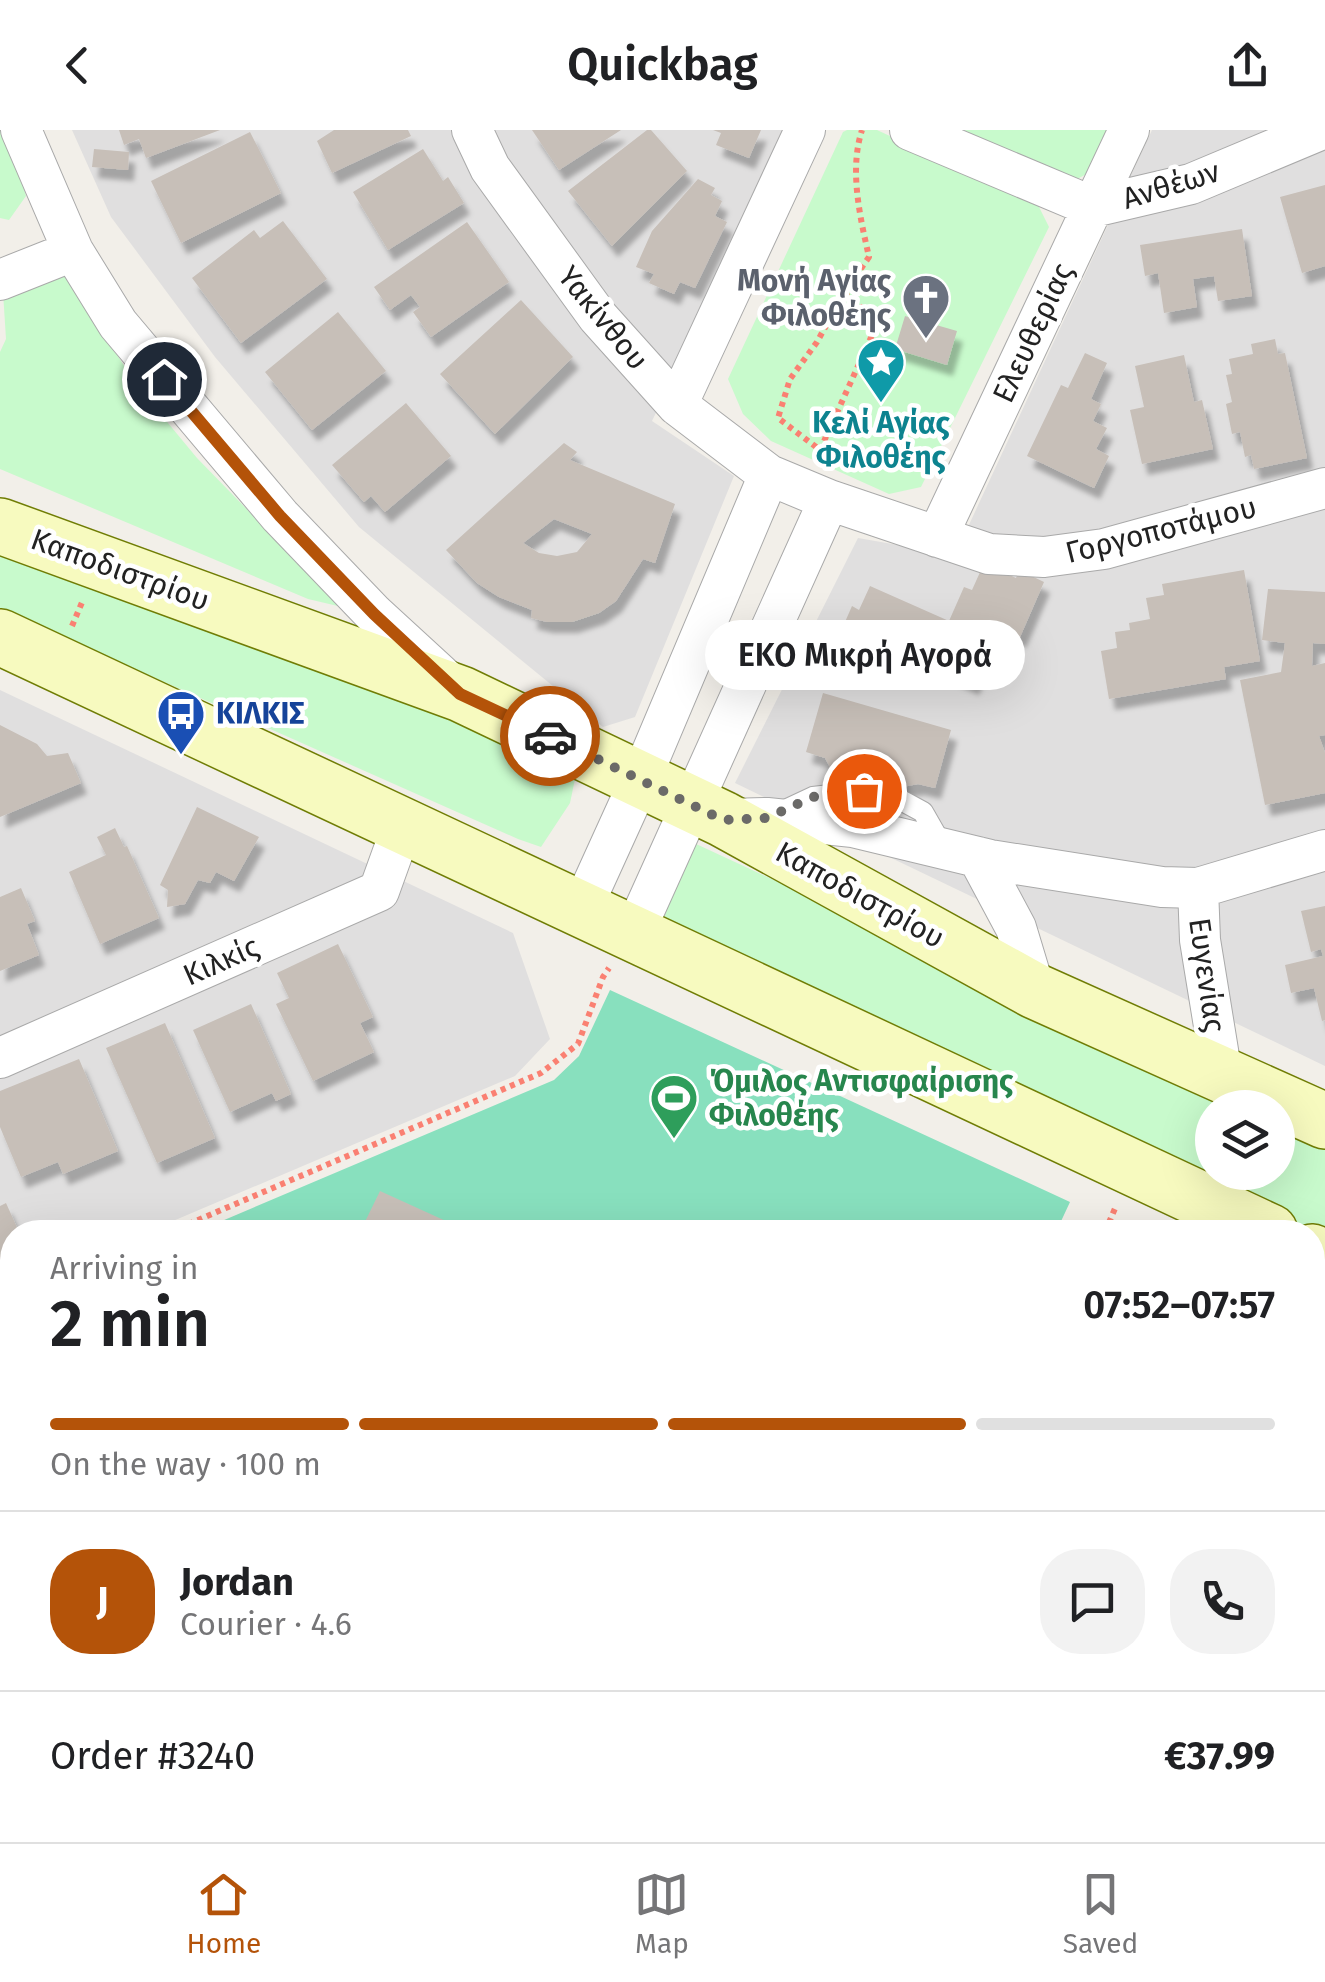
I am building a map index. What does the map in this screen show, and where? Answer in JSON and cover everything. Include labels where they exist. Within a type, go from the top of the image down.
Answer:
[{"type":"main road","name":"Καποδιστρίου","points":[[0,526],[460,694],[727,814],[1035,990],[1325,1121]]},
{"type":"main road","points":[[0,637],[1244,1220]]},
{"type":"street","points":[[21,130],[74,251],[118,324],[280,516],[374,614],[460,694]]},
{"type":"street","name":"Υακίνθου","points":[[472,130],[490,168],[598,318],[676,404],[800,488]]},
{"type":"street","points":[[676,404],[805,130]]},
{"type":"street","name":"Ανθέων","points":[[910,130],[1092,208],[1191,184],[1320,130]]},
{"type":"street","name":"Ελευθερίας","points":[[937,536],[1129,130]]},
{"type":"street","points":[[0,280],[74,251]]},
{"type":"street","points":[[581,910],[642,778],[800,488]]},
{"type":"street","points":[[633,935],[727,814],[800,488]]},
{"type":"street","name":"Γοργοποτάμου","points":[[800,488],[989,554],[1044,558],[1104,549],[1325,488]]},
{"type":"street","points":[[727,814],[853,826],[961,853],[1162,887],[1198,888]]},
{"type":"street","name":"Κιλκίς","points":[[0,1058],[379,891],[402,827]]},
{"type":"street","name":"Ευγενίας","points":[[1222,1075],[1200,940],[1198,888],[1325,850]]},
{"type":"street","points":[[961,853],[1016,928],[1035,990]]},
{"type":"path","points":[[820,450],[778,418],[790,379],[868,258],[858,210],[856,147],[862,130]]},
{"type":"path","points":[[800,488],[878,322],[844,294]]},
{"type":"path","points":[[56,664],[99,562]]},
{"type":"path","points":[[198,1220],[541,1073],[578,1044],[602,977],[633,935]]},
{"type":"shaded area","points":[[72,130],[792,130],[652,421],[734,476],[635,717],[603,727],[359,527],[215,357],[111,217]]},
{"type":"shaded area","points":[[1152,130],[1325,130],[1325,1066],[735,783],[858,538],[955,555]]},
{"type":"shaded area","points":[[0,690],[513,933],[550,1039],[515,1076],[175,1220],[0,1220]]},
{"type":"green space","points":[[0,130],[26,196],[9,220],[0,218]]},
{"type":"green space","points":[[847,130],[877,130],[1038,205],[1049,227],[921,487],[889,494],[771,441],[743,414],[728,379]]},
{"type":"green space","points":[[964,130],[1109,130],[1090,172],[1070,183]]},
{"type":"green space","points":[[60,269],[139,388],[197,458],[342,607],[308,599],[0,469],[0,352],[6,339],[3,292]]},
{"type":"green space","points":[[0,535],[566,767],[575,779],[570,803],[541,847],[0,609]]},
{"type":"green space","points":[[694,843],[1227,1090],[1195,1090],[1195,1178],[657,924]]},
{"type":"green space","name":"Όμιλος Αντισφαίρισης Φιλοθέης","points":[[610,990],[1070,1202],[1062,1220],[224,1220],[554,1080],[579,1056]]},
{"type":"green space","points":[[1295,1122],[1325,1136],[1325,1220],[1285,1220],[1221,1190],[1295,1190]]},
{"type":"building","points":[[119,130],[220,130],[146,158],[139,139],[124,145]]},
{"type":"building","points":[[334,130],[408,130],[411,136],[332,173],[317,141]]},
{"type":"building","points":[[532,130],[621,130],[559,170]]},
{"type":"building","points":[[647,130],[687,171],[612,246],[568,191]]},
{"type":"building","points":[[713,130],[761,130],[749,158],[716,145],[721,133]]},
{"type":"building","points":[[250,132],[281,193],[181,243],[151,181]]},
{"type":"building","points":[[94,149],[129,152],[128,170],[92,167]]},
{"type":"building","points":[[423,149],[443,181],[448,177],[464,203],[388,250],[353,192]]},
{"type":"building","points":[[698,179],[715,188],[711,195],[722,201],[715,216],[727,222],[695,288],[680,282],[674,294],[649,283],[654,274],[636,267],[652,231]]},
{"type":"building","points":[[1325,185],[1325,266],[1302,273],[1280,197]]},
{"type":"building","points":[[283,221],[327,279],[241,343],[192,278],[254,230],[260,238]]},
{"type":"building","points":[[467,222],[509,282],[431,337],[413,312],[420,307],[411,295],[390,310],[374,287]]},
{"type":"building","points":[[1242,229],[1252,296],[1218,301],[1214,276],[1193,279],[1197,307],[1164,313],[1158,273],[1145,276],[1140,245]]},
{"type":"building","points":[[521,300],[573,357],[495,434],[440,374]]},
{"type":"building","points":[[338,312],[386,371],[312,430],[265,372]]},
{"type":"building","name":"Μονή Αγίας Φιλοθέης","points":[[905,316],[957,331],[947,365],[895,349]]},
{"type":"building","points":[[1275,339],[1278,354],[1285,353],[1307,458],[1254,469],[1251,455],[1245,457],[1240,432],[1232,434],[1226,404],[1232,402],[1226,375],[1232,374],[1229,359],[1253,354],[1251,344]]},
{"type":"building","points":[[1085,353],[1107,363],[1091,399],[1101,404],[1093,421],[1107,428],[1096,449],[1109,456],[1094,488],[1027,456],[1061,385],[1068,388]]},
{"type":"building","points":[[1184,355],[1194,402],[1202,400],[1213,449],[1142,464],[1130,410],[1144,407],[1135,366]]},
{"type":"building","points":[[406,403],[451,456],[385,512],[371,496],[364,502],[332,465]]},
{"type":"building","points":[[564,443],[577,452],[570,460],[675,504],[655,563],[643,559],[616,601],[599,613],[572,622],[531,618],[532,610],[477,583],[446,550]],"holes":[[[554,519],[592,534],[577,552],[557,556],[539,553],[523,543]]]},
{"type":"building","points":[[988,565],[1016,578],[1019,570],[1044,582],[1020,637],[1010,633],[1001,655],[989,650],[973,684],[935,667],[932,673],[894,656],[888,669],[863,657],[866,651],[838,638],[852,606],[859,610],[870,586],[949,621],[964,587],[972,590],[981,570]]},
{"type":"building","points":[[1244,570],[1260,661],[1224,667],[1226,679],[1109,699],[1101,651],[1117,648],[1115,632],[1130,630],[1129,623],[1150,619],[1146,598],[1164,595],[1162,584]]},
{"type":"building","points":[[1268,589],[1325,592],[1325,644],[1313,643],[1312,666],[1325,663],[1325,735],[1319,736],[1325,753],[1325,793],[1265,805],[1240,680],[1281,672],[1285,643],[1262,640]]},
{"type":"building","points":[[823,693],[951,730],[935,788],[918,784],[892,789],[856,783],[831,769],[825,758],[806,752]]},
{"type":"building","points":[[0,725],[37,744],[47,756],[68,753],[81,783],[0,817]]},
{"type":"building","points":[[197,807],[259,837],[234,881],[216,872],[210,883],[198,880],[185,904],[167,907],[168,890],[160,885]]},
{"type":"building","points":[[115,828],[159,918],[100,944],[69,872],[106,855],[97,837]]},
{"type":"building","points":[[21,888],[35,921],[27,924],[39,955],[0,971],[0,897]]},
{"type":"building","points":[[1325,906],[1322,1021],[1314,988],[1291,993],[1285,965],[1323,956],[1321,949],[1311,952],[1301,911]]},
{"type":"building","points":[[338,944],[373,1017],[360,1023],[374,1052],[313,1081],[276,1004],[289,998],[277,973]]},
{"type":"building","points":[[251,1004],[291,1094],[276,1101],[272,1093],[230,1112],[193,1030]]},
{"type":"building","points":[[165,1023],[215,1138],[157,1163],[106,1048]]},
{"type":"building","points":[[79,1059],[118,1151],[63,1174],[58,1162],[21,1177],[0,1127],[0,1091]]},
{"type":"building","points":[[380,1191],[444,1220],[366,1220]]},
{"type":"building","points":[[6,1203],[14,1220],[0,1220],[0,1206]]},
{"type":"way so far","points":[[550,736],[723,820],[767,818],[813,797],[864,791]]},
{"type":"place","name":"Μονή Αγίας Φιλοθέης","points":[[926,340]]},
{"type":"place","name":"Κελί Αγίας Φιλοθέης","points":[[881,404]]},
{"type":"place","name":"ΚΙΛΚΙΣ","points":[[181,756]]},
{"type":"place","name":"ΕΚΟ Μικρή Αγορά","points":[[864,791]]},
{"type":"place","name":"Όμιλος Αντισφαίρισης Φιλοθέης","points":[[674,1140]]},
{"type":"route","points":[[164,379],[280,516],[374,614],[460,694],[550,736]]}]
